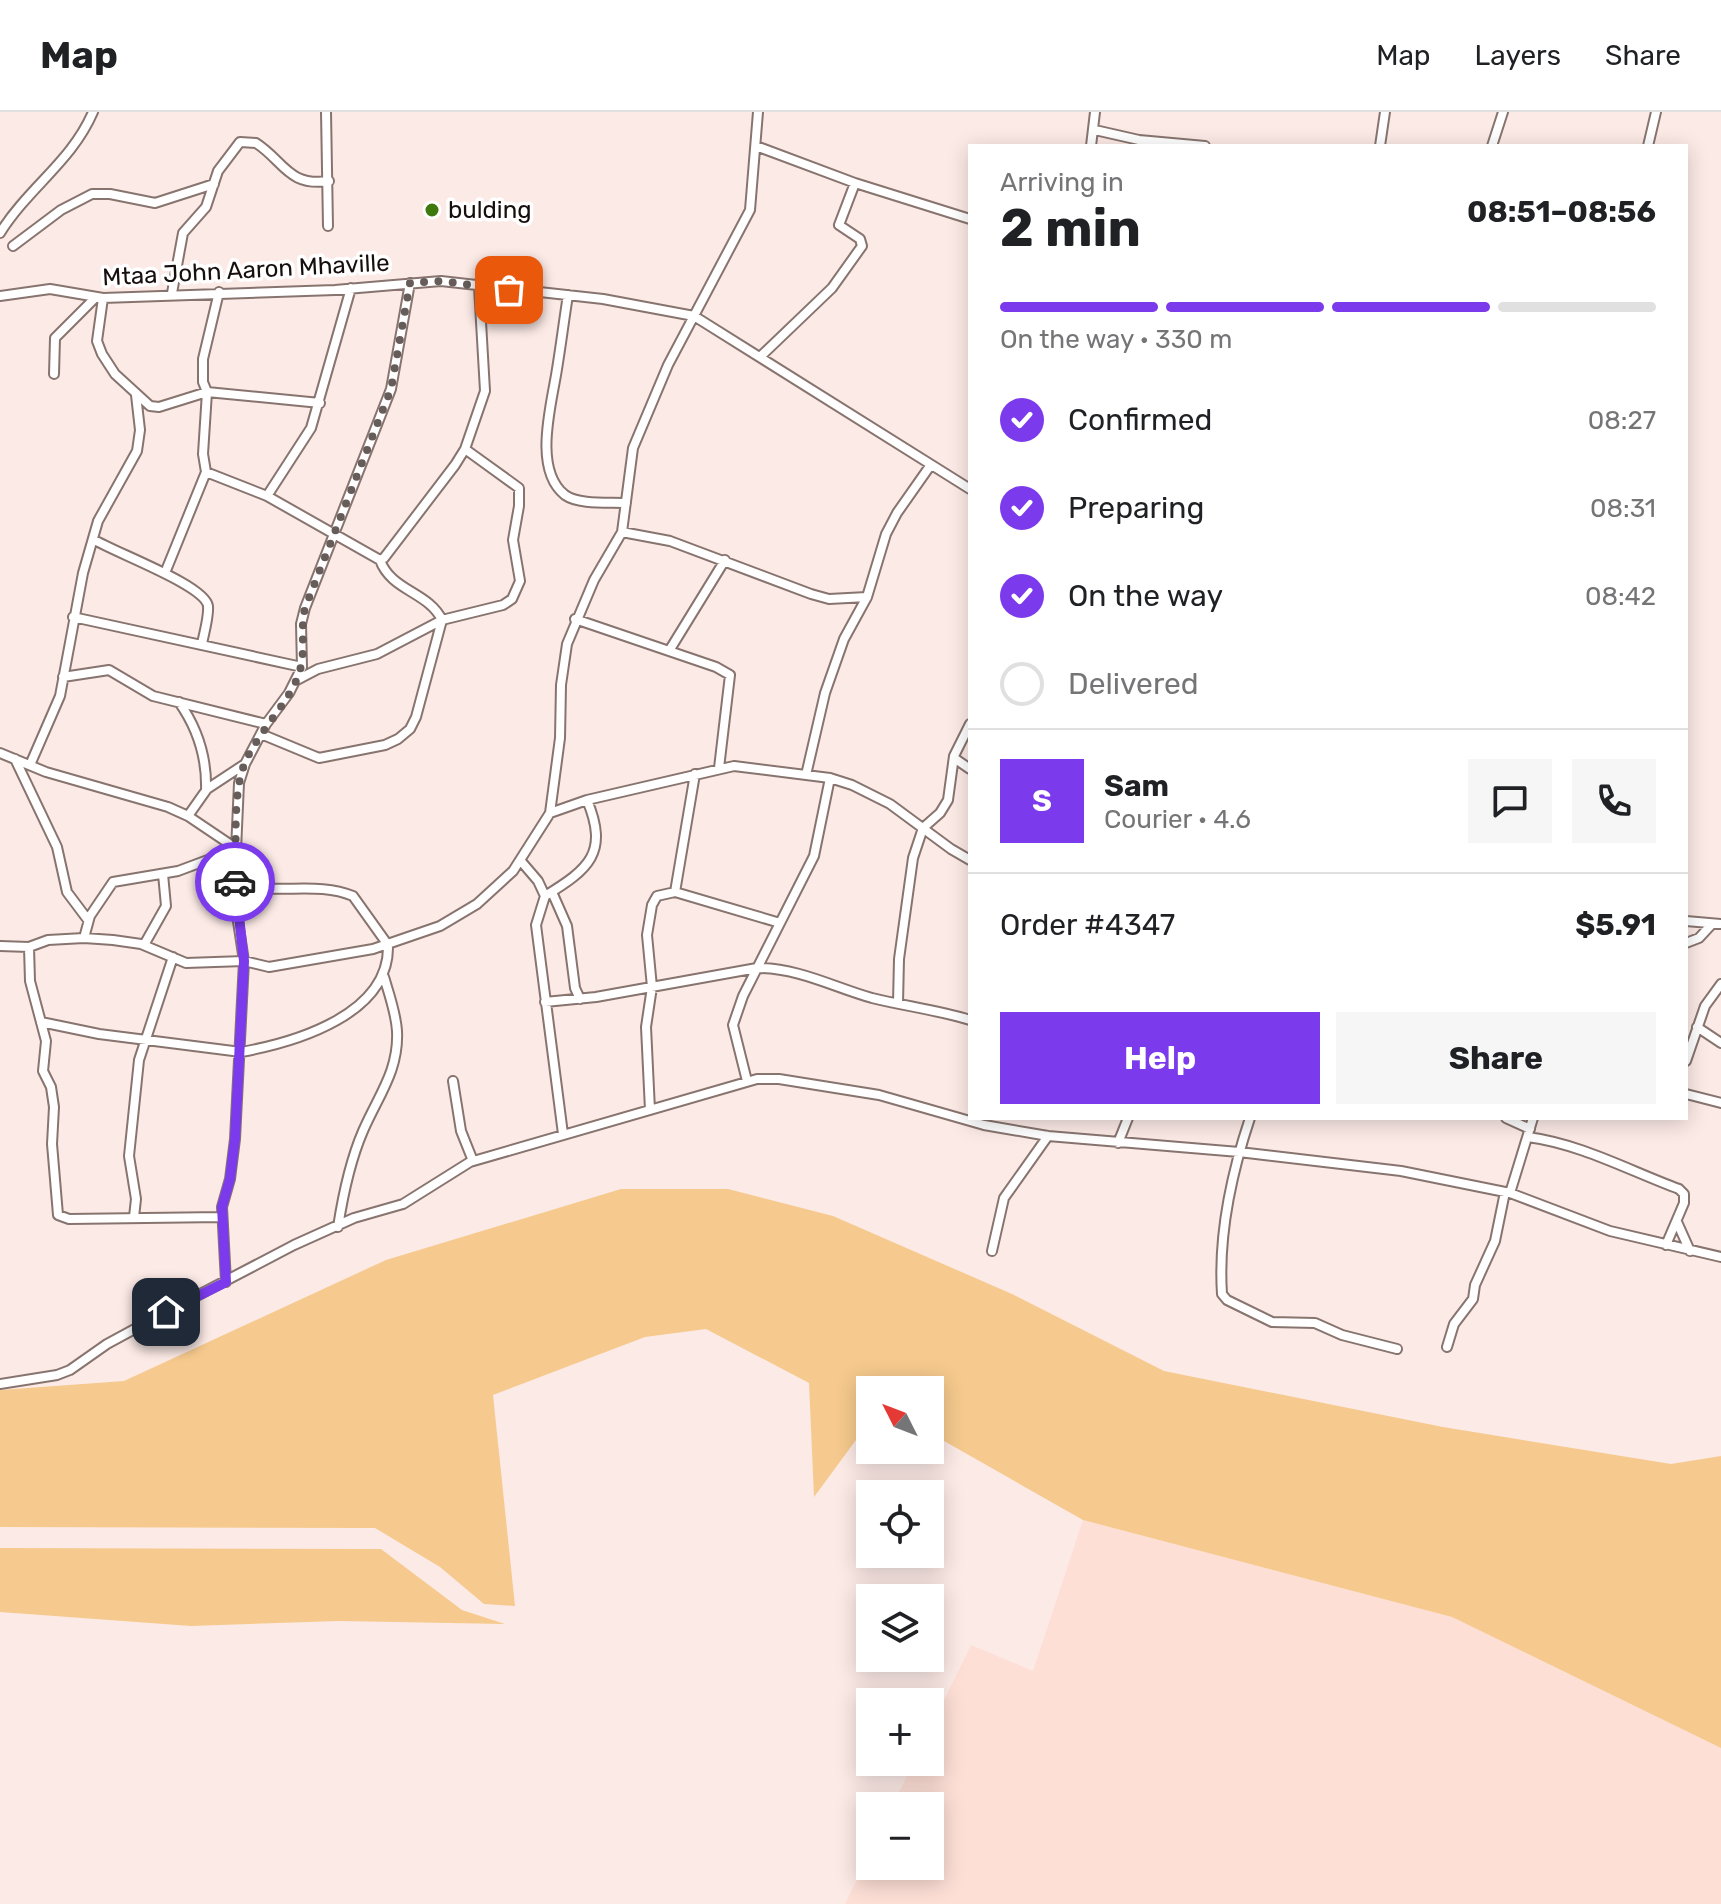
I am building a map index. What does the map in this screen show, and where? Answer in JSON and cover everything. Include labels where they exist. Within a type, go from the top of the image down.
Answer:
[{"type":"street","points":[[0,233],[17,206],[79,141],[93,112]]},
{"type":"street","points":[[326,112],[328,226]]},
{"type":"street","points":[[0,946],[29,947],[48,940],[84,938],[144,945],[199,964],[244,961],[269,967],[388,945],[440,926],[477,904],[513,871],[550,813],[560,738],[562,665],[575,619],[622,532],[633,448],[668,365],[750,210],[758,112]]},
{"type":"street","points":[[1092,144],[1095,112]]},
{"type":"street","points":[[1380,144],[1385,112]]},
{"type":"street","points":[[1493,144],[1503,112]]},
{"type":"street","points":[[1648,144],[1656,112]]},
{"type":"street","points":[[1095,130],[1169,144]]},
{"type":"street","points":[[172,293],[183,233],[206,207],[223,164],[244,141],[262,147],[282,169],[304,181],[329,181]]},
{"type":"street","points":[[756,146],[855,183],[968,218]]},
{"type":"street","points":[[761,356],[832,288],[862,246],[860,239],[839,225],[855,183]]},
{"type":"street","points":[[13,246],[61,210],[92,194],[110,194],[155,203],[214,184]]},
{"type":"street","name":"Mtaa John Aaron Mhaville","points":[[0,296],[50,289],[100,297],[351,288],[441,281],[651,306],[694,316],[968,488]]},
{"type":"street","points":[[226,1282],[222,1217],[232,1167],[244,961],[235,882],[239,783],[245,764],[266,724],[296,681],[302,667],[301,624],[305,608],[391,389],[410,283]]},
{"type":"street","points":[[380,560],[465,449],[485,391],[479,287]]},
{"type":"street","points":[[267,496],[308,436],[351,288]]},
{"type":"street","points":[[165,573],[206,472],[203,454],[207,392],[203,382],[203,359],[219,292]]},
{"type":"street","points":[[568,295],[547,428],[548,459],[555,484],[565,495],[579,500],[626,503]]},
{"type":"street","points":[[100,297],[97,341],[108,365],[150,406],[159,407],[207,392],[320,403]]},
{"type":"street","points":[[54,374],[55,338],[100,297]]},
{"type":"street","points":[[30,765],[56,709],[73,617],[98,521],[137,451],[140,430],[136,395]]},
{"type":"street","points":[[296,681],[318,669],[377,654],[442,620],[503,605],[516,594],[520,581],[513,540],[519,488],[465,449]]},
{"type":"street","points":[[806,775],[832,672],[844,639],[867,597],[886,534],[930,466]]},
{"type":"street","points":[[206,472],[267,496],[380,560],[386,575],[430,604],[442,620]]},
{"type":"street","points":[[622,532],[670,541],[829,599],[867,597]]},
{"type":"street","points":[[93,539],[165,573],[207,602],[202,644]]},
{"type":"street","points":[[669,651],[725,560]]},
{"type":"street","points":[[73,617],[302,667]]},
{"type":"street","points":[[575,619],[716,667],[730,675],[719,768]]},
{"type":"street","points":[[261,734],[319,758],[385,745],[398,739],[410,729],[416,717],[442,620]]},
{"type":"street","points":[[63,677],[109,670],[153,696],[266,724]]},
{"type":"street","points":[[178,701],[196,727],[206,774],[206,790]]},
{"type":"street","points":[[898,1003],[899,959],[911,869],[923,828],[945,807],[952,784],[954,758],[968,728]]},
{"type":"street","points":[[0,753],[30,765],[137,796],[188,816],[237,849]]},
{"type":"street","points":[[954,758],[968,768]]},
{"type":"street","points":[[15,759],[57,847],[67,892],[88,920]]},
{"type":"street","points":[[188,816],[206,790],[245,764]]},
{"type":"street","points":[[550,813],[587,800],[734,766],[830,778],[852,785],[890,804],[968,859]]},
{"type":"street","points":[[675,892],[695,774]]},
{"type":"street","points":[[747,1081],[733,1025],[757,968],[814,856],[830,778]]},
{"type":"street","points":[[563,1134],[536,925],[549,894],[573,879],[595,851],[598,834],[587,800]]},
{"type":"street","points":[[84,938],[88,920],[113,882],[163,874],[237,849]]},
{"type":"street","points":[[520,860],[549,894],[567,926],[575,988],[580,999]]},
{"type":"street","points":[[144,945],[166,906],[163,874]]},
{"type":"street","points":[[235,882],[261,890],[309,886],[347,894],[358,900],[388,945],[384,977],[397,1029],[395,1060],[391,1077],[362,1133],[347,1180],[338,1228]]},
{"type":"street","points":[[650,1110],[646,1027],[652,987],[647,955],[649,918],[657,896],[675,892],[780,923]]},
{"type":"street","points":[[1688,921],[1717,924]]},
{"type":"street","points":[[1688,942],[1717,924]]},
{"type":"street","points":[[153,930],[161,951]]},
{"type":"street","points":[[29,947],[30,981],[46,1041],[43,1071],[51,1087],[54,1107],[55,1209],[60,1217],[222,1217]]},
{"type":"street","points":[[134,1217],[136,1199],[129,1156],[139,1060],[173,957]]},
{"type":"street","points":[[545,1002],[580,999],[757,968],[798,973],[870,997],[968,1020]]},
{"type":"street","points":[[41,1022],[99,1034],[241,1052],[264,1048],[333,1020],[360,1005],[384,977]]},
{"type":"street","points":[[1688,1052],[1693,1029],[1721,984]]},
{"type":"street","points":[[1693,1029],[1721,1043]]},
{"type":"street","points":[[0,1384],[70,1370],[107,1344],[294,1245],[338,1228],[354,1218],[403,1204],[473,1161],[747,1081],[779,1079],[879,1095],[984,1125],[1048,1136],[1239,1152],[1401,1171],[1508,1193],[1610,1231],[1721,1257]]},
{"type":"street","points":[[453,1081],[461,1131],[473,1161]]},
{"type":"street","points":[[1688,1095],[1721,1103]]},
{"type":"street","points":[[1118,1143],[1127,1120]]},
{"type":"street","points":[[1249,1120],[1232,1175],[1223,1237],[1222,1294],[1227,1300],[1272,1322],[1315,1323],[1342,1335],[1397,1349]]},
{"type":"street","points":[[1509,1120],[1529,1133],[1679,1189],[1686,1197],[1666,1245]]},
{"type":"street","points":[[1447,1347],[1454,1324],[1471,1304],[1475,1285],[1495,1241],[1532,1120]]},
{"type":"street","points":[[992,1251],[1004,1198],[1048,1136]]},
{"type":"street","points":[[1677,1222],[1690,1251]]},
{"type":"shaded area","points":[[621,1189],[728,1189],[833,1216],[1012,1294],[1164,1371],[1443,1427],[1671,1464],[1721,1456],[1721,1748],[1452,1617],[1083,1520],[944,1441],[944,1376],[856,1376],[856,1440],[814,1497],[809,1383],[706,1329],[645,1337],[493,1395],[515,1606],[484,1604],[440,1567],[375,1528],[0,1527],[0,1390],[124,1381],[386,1260]]},
{"type":"shaded area","points":[[1083,1520],[1452,1617],[1721,1748],[1721,1904],[845,1904],[857,1880],[944,1880],[944,1792],[899,1792],[907,1776],[944,1776],[944,1700],[971,1645],[1033,1671]]},
{"type":"shaded area","points":[[0,1548],[381,1549],[462,1610],[505,1624],[339,1621],[191,1626],[0,1612]]},
{"type":"way so far","points":[[235,882],[239,783],[245,764],[266,724],[289,693],[302,667],[301,624],[305,608],[322,558],[391,389],[400,323],[410,283],[441,281],[509,290]]},
{"type":"place","name":"bulding","points":[[432,210]]},
{"type":"route","points":[[166,1312],[226,1282],[222,1207],[230,1179],[235,1139],[244,961],[234,895],[235,882]]}]
